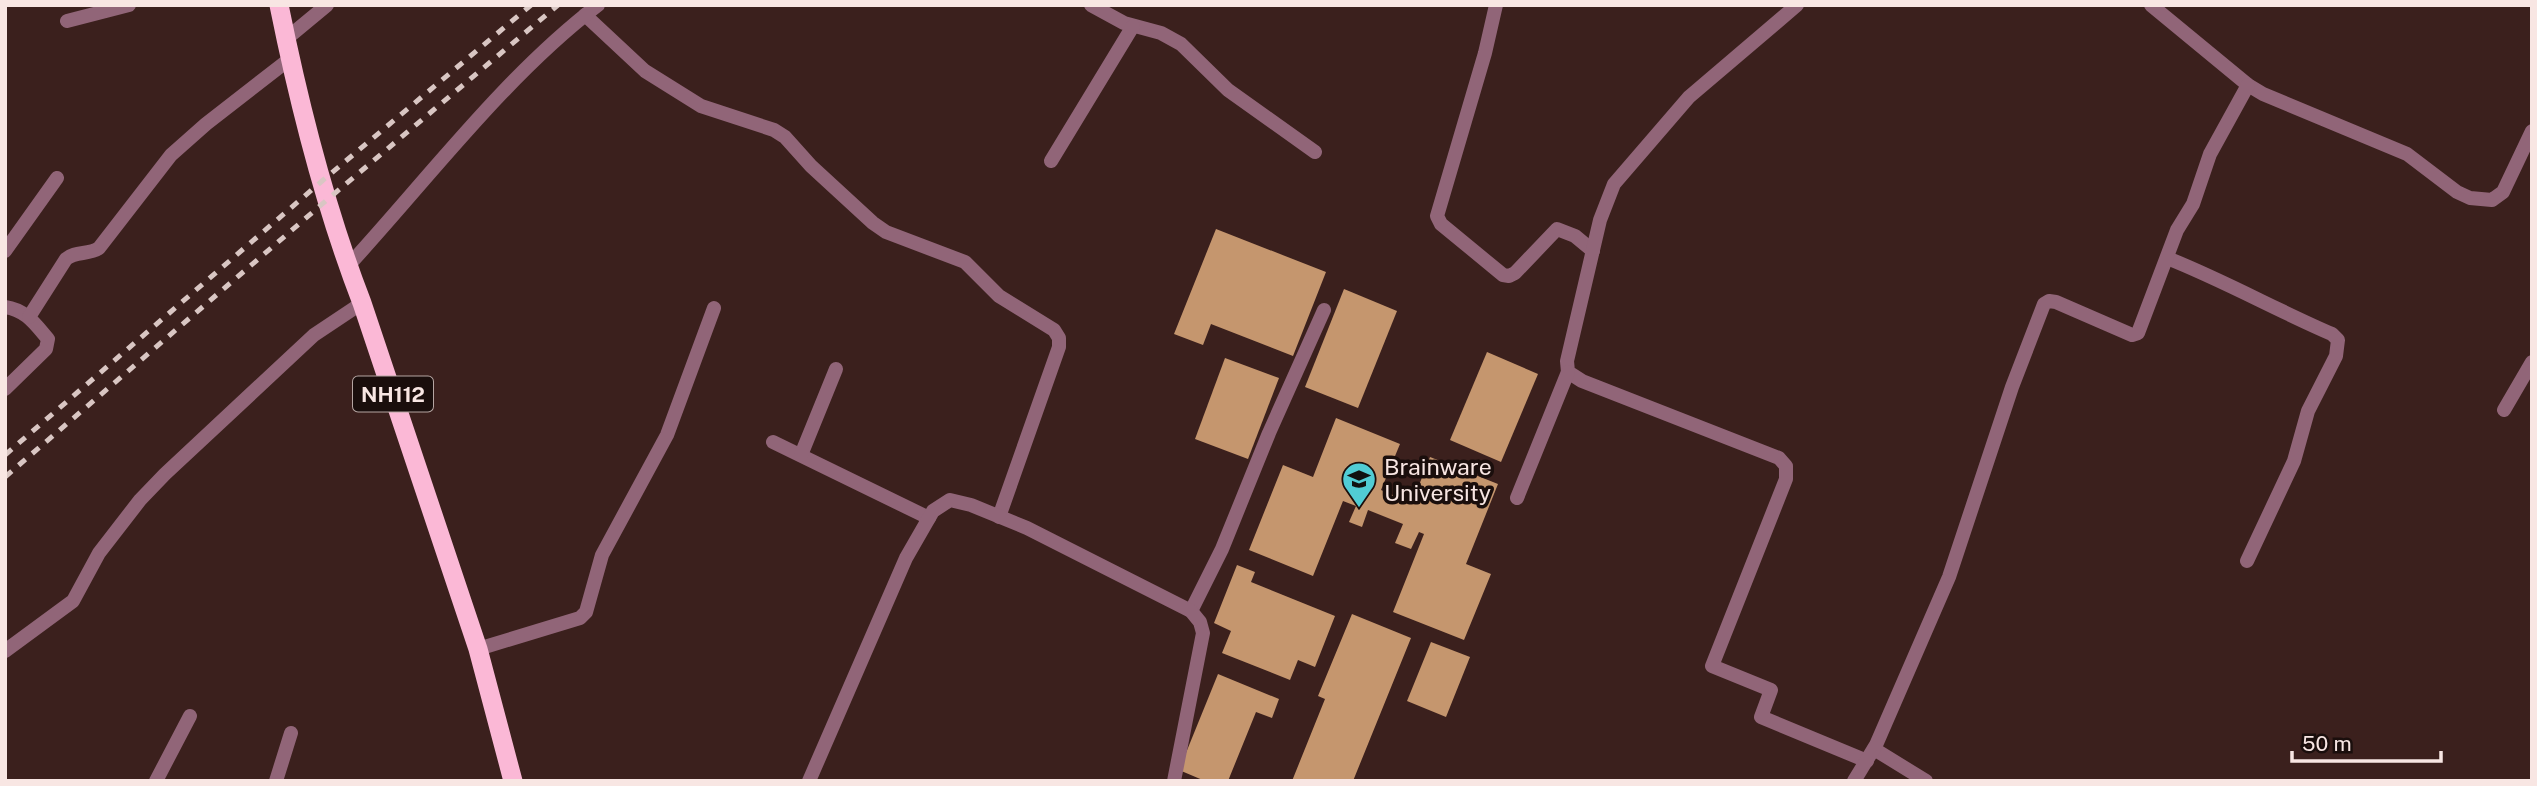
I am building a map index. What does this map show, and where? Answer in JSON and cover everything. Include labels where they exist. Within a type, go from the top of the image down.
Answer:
[{"type":"highway","name":"NH112","points":[[279,5],[322,181],[348,266],[478,649],[513,781]]},
{"type":"street","points":[[67,21],[129,5]]},
{"type":"street","points":[[29,317],[66,260],[71,255],[89,253],[99,248],[171,155],[288,48],[327,5]]},
{"type":"street","points":[[348,266],[480,118],[563,32],[598,5]]},
{"type":"street","points":[[1091,5],[1133,26],[1161,33],[1181,44],[1228,90],[1315,152]]},
{"type":"street","points":[[1496,5],[1485,53],[1437,216],[1441,224],[1503,275],[1515,273],[1557,229],[1575,236],[1593,251]]},
{"type":"street","points":[[1517,498],[1568,372],[1567,361],[1600,220],[1614,184],[1689,97],[1797,5]]},
{"type":"street","points":[[2151,5],[2248,85],[2274,99],[2407,154],[2457,192],[2470,198],[2492,200],[2502,192],[2532,131]]},
{"type":"street","points":[[585,15],[645,71],[701,106],[774,130],[785,137],[811,166],[873,223],[886,232],[965,262],[999,296],[1054,330],[1059,338],[1059,347],[999,517]]},
{"type":"street","points":[[1051,161],[1133,26]]},
{"type":"street","points":[[1854,781],[1870,755],[1955,564],[2012,387],[2044,304],[2056,302],[2132,335],[2138,333],[2177,230],[2193,204],[2210,154],[2248,85]]},
{"type":"street","points":[[5,251],[57,178]]},
{"type":"street","points":[[2167,258],[2216,278],[2257,301],[2332,334],[2338,340],[2336,356],[2308,411],[2294,461],[2246,561]]},
{"type":"street","points":[[5,651],[73,601],[99,553],[164,474],[314,335],[362,303]]},
{"type":"street","points":[[5,307],[29,317],[48,340],[46,349],[5,389]]},
{"type":"street","points":[[478,649],[580,618],[586,612],[602,555],[667,435],[714,308]]},
{"type":"street","points":[[1191,611],[1222,549],[1269,433],[1324,310]]},
{"type":"street","points":[[2504,410],[2532,362]]},
{"type":"street","points":[[801,455],[836,369]]},
{"type":"street","points":[[1568,372],[1582,381],[1675,419],[1779,458],[1786,466],[1786,479],[1712,666],[1771,690],[1761,717],[1870,755],[1926,781]]},
{"type":"street","points":[[773,442],[929,518]]},
{"type":"street","points":[[809,781],[906,558],[933,511],[950,500],[971,505],[1050,539],[1191,611],[1200,622],[1203,634],[1174,781]]},
{"type":"street","points":[[156,781],[190,716]]},
{"type":"street","points":[[276,781],[291,733]]},
{"type":"building","points":[[1216,229],[1326,272],[1293,356],[1211,324],[1203,345],[1174,334]]},
{"type":"building","points":[[1344,289],[1397,311],[1358,408],[1305,387]]},
{"type":"building","points":[[1487,352],[1538,374],[1501,462],[1450,440]]},
{"type":"building","points":[[1225,358],[1279,378],[1248,459],[1195,439]]},
{"type":"building","points":[[1336,418],[1400,444],[1381,490],[1412,503],[1430,457],[1498,484],[1466,564],[1491,574],[1464,640],[1393,612],[1424,534],[1419,532],[1411,549],[1395,543],[1403,524],[1368,510],[1362,527],[1349,522],[1356,506],[1343,501],[1313,576],[1249,550],[1283,465],[1313,477]]},
{"type":"building","points":[[1237,565],[1255,572],[1251,582],[1335,616],[1315,667],[1298,660],[1290,680],[1222,653],[1231,631],[1214,623]]},
{"type":"building","points":[[1352,614],[1411,638],[1353,781],[1292,781],[1325,699],[1318,696]]},
{"type":"building","points":[[1431,642],[1470,657],[1446,717],[1407,701]]},
{"type":"building","points":[[1218,674],[1279,699],[1272,718],[1256,712],[1228,781],[1205,781],[1179,770]]},
{"type":"railway","points":[[5,455],[322,181],[531,5]]},
{"type":"railway","points":[[5,477],[558,5]]},
{"type":"place","name":"Brainware University","points":[[1359,509]]}]
